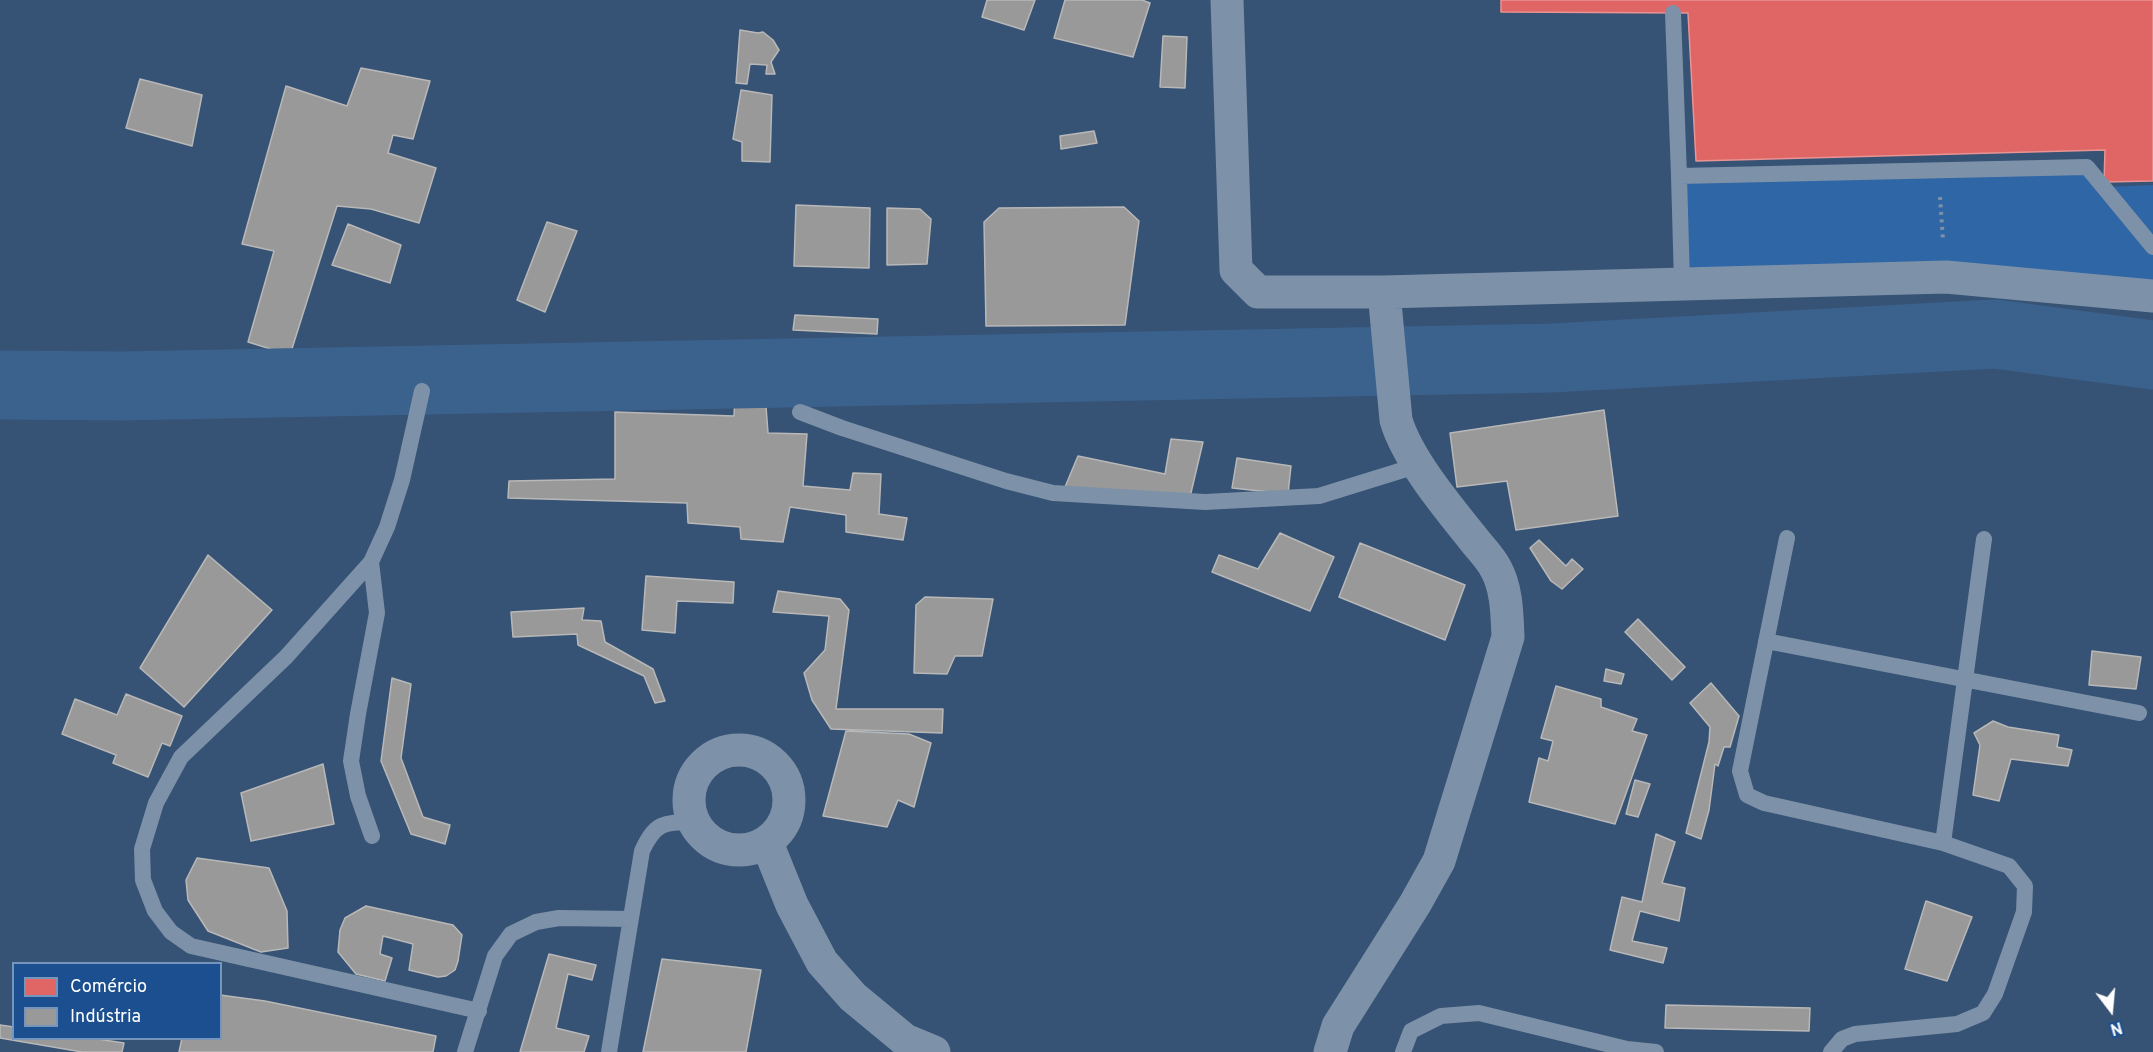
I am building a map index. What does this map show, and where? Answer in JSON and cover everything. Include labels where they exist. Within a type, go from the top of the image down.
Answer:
[{"type":"street","points":[[1227,0],[1236,270],[1258,292],[1385,305],[1682,284],[1946,277],[2153,296]]},
{"type":"street","points":[[1330,1052],[1338,1026],[1415,904],[1439,861],[1508,637],[1506,603],[1497,570],[1446,505],[1399,431],[1385,305]]},
{"type":"street","points":[[754,751],[778,767],[790,793],[786,822],[767,843],[739,851],[730,849],[712,843],[693,822],[689,794],[700,767],[725,752],[754,751]]},
{"type":"street","points":[[767,843],[792,905],[822,962],[853,997],[910,1048]]},
{"type":"lane","points":[[1674,13],[1682,284]]},
{"type":"lane","points":[[1679,176],[2087,167],[2153,247]]},
{"type":"lane","points":[[422,392],[402,480],[387,527],[371,562],[286,657],[181,757],[156,803],[142,849],[143,880],[154,911],[171,932],[190,946],[478,1011]]},
{"type":"lane","points":[[800,412],[842,428],[1053,494],[1205,502],[1320,496],[1419,465]]},
{"type":"lane","points":[[1787,538],[1740,771],[1748,795],[1764,803],[1942,843],[2008,866],[2025,886],[2024,912],[1995,994],[1983,1013],[1957,1024],[1877,1030],[1855,1034],[1842,1039],[1831,1052]]},
{"type":"lane","points":[[1942,843],[1983,538]]},
{"type":"lane","points":[[371,562],[376,613],[351,761],[358,796],[372,836]]},
{"type":"lane","points":[[1766,641],[2139,712]]},
{"type":"lane","points":[[609,1052],[642,851],[657,827],[669,822],[693,822]]},
{"type":"lane","points":[[465,1052],[495,956],[511,934],[536,922],[559,918],[631,918]]},
{"type":"lane","points":[[1402,1052],[1412,1031],[1441,1016],[1479,1014],[1627,1051],[1656,1052]]},
{"type":"path","points":[[1939,171],[1946,277]]},
{"type":"shaded area","points":[[2087,167],[2104,187],[2153,185],[2153,296],[1682,283],[1679,176]]},
{"type":"building: Comércio","points":[[1501,0],[2153,0],[2153,181],[2104,182],[2105,150],[1696,161],[1688,13],[1501,12]]},
{"type":"building: Indústria","points":[[987,0],[1035,0],[1024,30],[982,17]]},
{"type":"building: Indústria","points":[[1065,0],[1142,0],[1150,3],[1133,57],[1054,38]]},
{"type":"building: Indústria","points":[[740,30],[763,32],[773,40],[779,50],[771,62],[775,74],[766,74],[767,65],[750,64],[747,84],[736,83]]},
{"type":"building: Indústria","points":[[1163,36],[1187,37],[1185,88],[1160,87]]},
{"type":"building: Indústria","points":[[361,68],[430,81],[413,139],[393,135],[388,153],[436,168],[419,223],[371,209],[337,206],[290,355],[248,342],[274,251],[242,244],[286,86],[347,106]]},
{"type":"building: Indústria","points":[[140,79],[202,95],[192,146],[126,128]]},
{"type":"building: Indústria","points":[[741,90],[772,95],[770,162],[742,161],[742,142],[733,139]]},
{"type":"building: Indústria","points":[[1094,131],[1097,143],[1061,149],[1060,136]]},
{"type":"building: Indústria","points":[[796,205],[870,208],[869,268],[794,266]]},
{"type":"building: Indústria","points":[[1124,207],[1139,221],[1125,325],[986,326],[984,222],[999,208]]},
{"type":"building: Indústria","points":[[887,208],[920,209],[931,219],[927,264],[887,265]]},
{"type":"building: Indústria","points":[[547,222],[577,231],[545,312],[517,300]]},
{"type":"building: Indústria","points":[[348,224],[401,245],[390,283],[332,265]]},
{"type":"building: Indústria","points":[[795,315],[878,319],[877,334],[793,330]]},
{"type":"building: Indústria","points":[[765,393],[768,433],[807,434],[803,486],[850,490],[853,473],[881,474],[879,514],[907,518],[903,540],[846,532],[846,515],[790,507],[783,542],[741,539],[740,527],[688,523],[687,503],[508,498],[509,481],[615,479],[615,412],[734,416],[735,394]]},
{"type":"building: Indústria","points":[[1604,410],[1618,516],[1516,530],[1507,481],[1457,487],[1450,433]]},
{"type":"building: Indústria","points":[[1171,439],[1203,442],[1190,497],[1065,487],[1078,456],[1165,474]]},
{"type":"building: Indústria","points":[[1237,458],[1291,466],[1288,494],[1232,488]]},
{"type":"building: Indústria","points":[[1280,533],[1334,557],[1310,611],[1212,572],[1219,555],[1258,569]]},
{"type":"building: Indústria","points":[[1539,540],[1566,566],[1572,559],[1583,569],[1562,589],[1551,581],[1530,548]]},
{"type":"building: Indústria","points":[[1360,543],[1465,585],[1445,640],[1339,597]]},
{"type":"building: Indústria","points":[[208,555],[272,610],[184,707],[140,668]]},
{"type":"building: Indústria","points":[[646,576],[734,582],[733,603],[677,601],[675,633],[642,630]]},
{"type":"building: Indústria","points":[[778,591],[840,599],[849,610],[836,709],[943,709],[942,733],[831,729],[812,700],[804,673],[825,650],[829,616],[773,612]]},
{"type":"building: Indústria","points":[[925,597],[993,599],[982,656],[955,656],[947,674],[914,673],[916,605]]},
{"type":"building: Indústria","points":[[584,608],[582,620],[601,621],[605,642],[653,669],[665,701],[655,703],[644,676],[578,645],[577,634],[513,637],[511,612]]},
{"type":"building: Indústria","points":[[1638,619],[1685,667],[1672,680],[1625,632]]},
{"type":"building: Indústria","points":[[2092,651],[2141,657],[2136,689],[2089,685]]},
{"type":"building: Indústria","points":[[1606,669],[1624,674],[1621,684],[1604,681]]},
{"type":"building: Indústria","points":[[392,678],[411,684],[401,758],[423,817],[450,825],[445,844],[411,834],[381,761]]},
{"type":"building: Indústria","points":[[1711,683],[1739,716],[1730,747],[1724,747],[1718,766],[1715,764],[1709,810],[1701,839],[1686,833],[1709,742],[1710,727],[1690,703]]},
{"type":"building: Indústria","points":[[1556,686],[1601,699],[1601,707],[1637,719],[1632,731],[1647,735],[1615,824],[1529,802],[1539,758],[1548,761],[1553,741],[1541,738]]},
{"type":"building: Indústria","points":[[126,694],[182,716],[170,746],[162,743],[148,777],[113,763],[116,755],[62,734],[75,699],[117,715]]},
{"type":"building: Indústria","points":[[1993,721],[2008,727],[2059,735],[2057,747],[2072,750],[2068,766],[2011,759],[1999,801],[1973,795],[1980,745],[1974,733]]},
{"type":"building: Indústria","points":[[846,731],[909,734],[931,743],[914,807],[898,800],[887,827],[823,816]]},
{"type":"building: Indústria","points":[[323,764],[334,824],[251,841],[241,793]]},
{"type":"building: Indústria","points":[[1635,780],[1650,784],[1638,817],[1626,814]]},
{"type":"building: Indústria","points":[[1656,834],[1675,842],[1662,883],[1685,888],[1679,921],[1640,911],[1632,941],[1667,948],[1663,963],[1610,950],[1622,897],[1642,902]]},
{"type":"building: Indústria","points":[[197,858],[269,868],[287,911],[288,948],[261,952],[208,931],[188,900],[186,880]]},
{"type":"building: Indústria","points":[[1926,901],[1972,917],[1947,981],[1905,969]]},
{"type":"building: Indústria","points":[[366,906],[453,925],[462,935],[455,970],[446,976],[438,977],[409,970],[413,944],[383,936],[380,954],[392,958],[385,981],[356,974],[338,952],[340,930],[345,918]]},
{"type":"building: Indústria","points":[[549,954],[596,965],[592,980],[568,974],[556,1028],[589,1036],[584,1052],[520,1052]]},
{"type":"building: Indústria","points":[[662,959],[761,970],[746,1052],[643,1052]]},
{"type":"building: Indústria","points":[[222,995],[265,1001],[436,1036],[433,1052],[179,1052],[182,1040],[222,1040]]},
{"type":"building: Indústria","points":[[1666,1005],[1810,1008],[1809,1031],[1665,1028]]},
{"type":"building: Indústria","points":[[0,1025],[12,1027],[12,1040],[104,1040],[124,1043],[122,1052],[82,1052],[0,1038]]},
{"type":"waterway","points":[[0,385],[122,386],[1552,358],[1995,334],[2153,355]]}]
